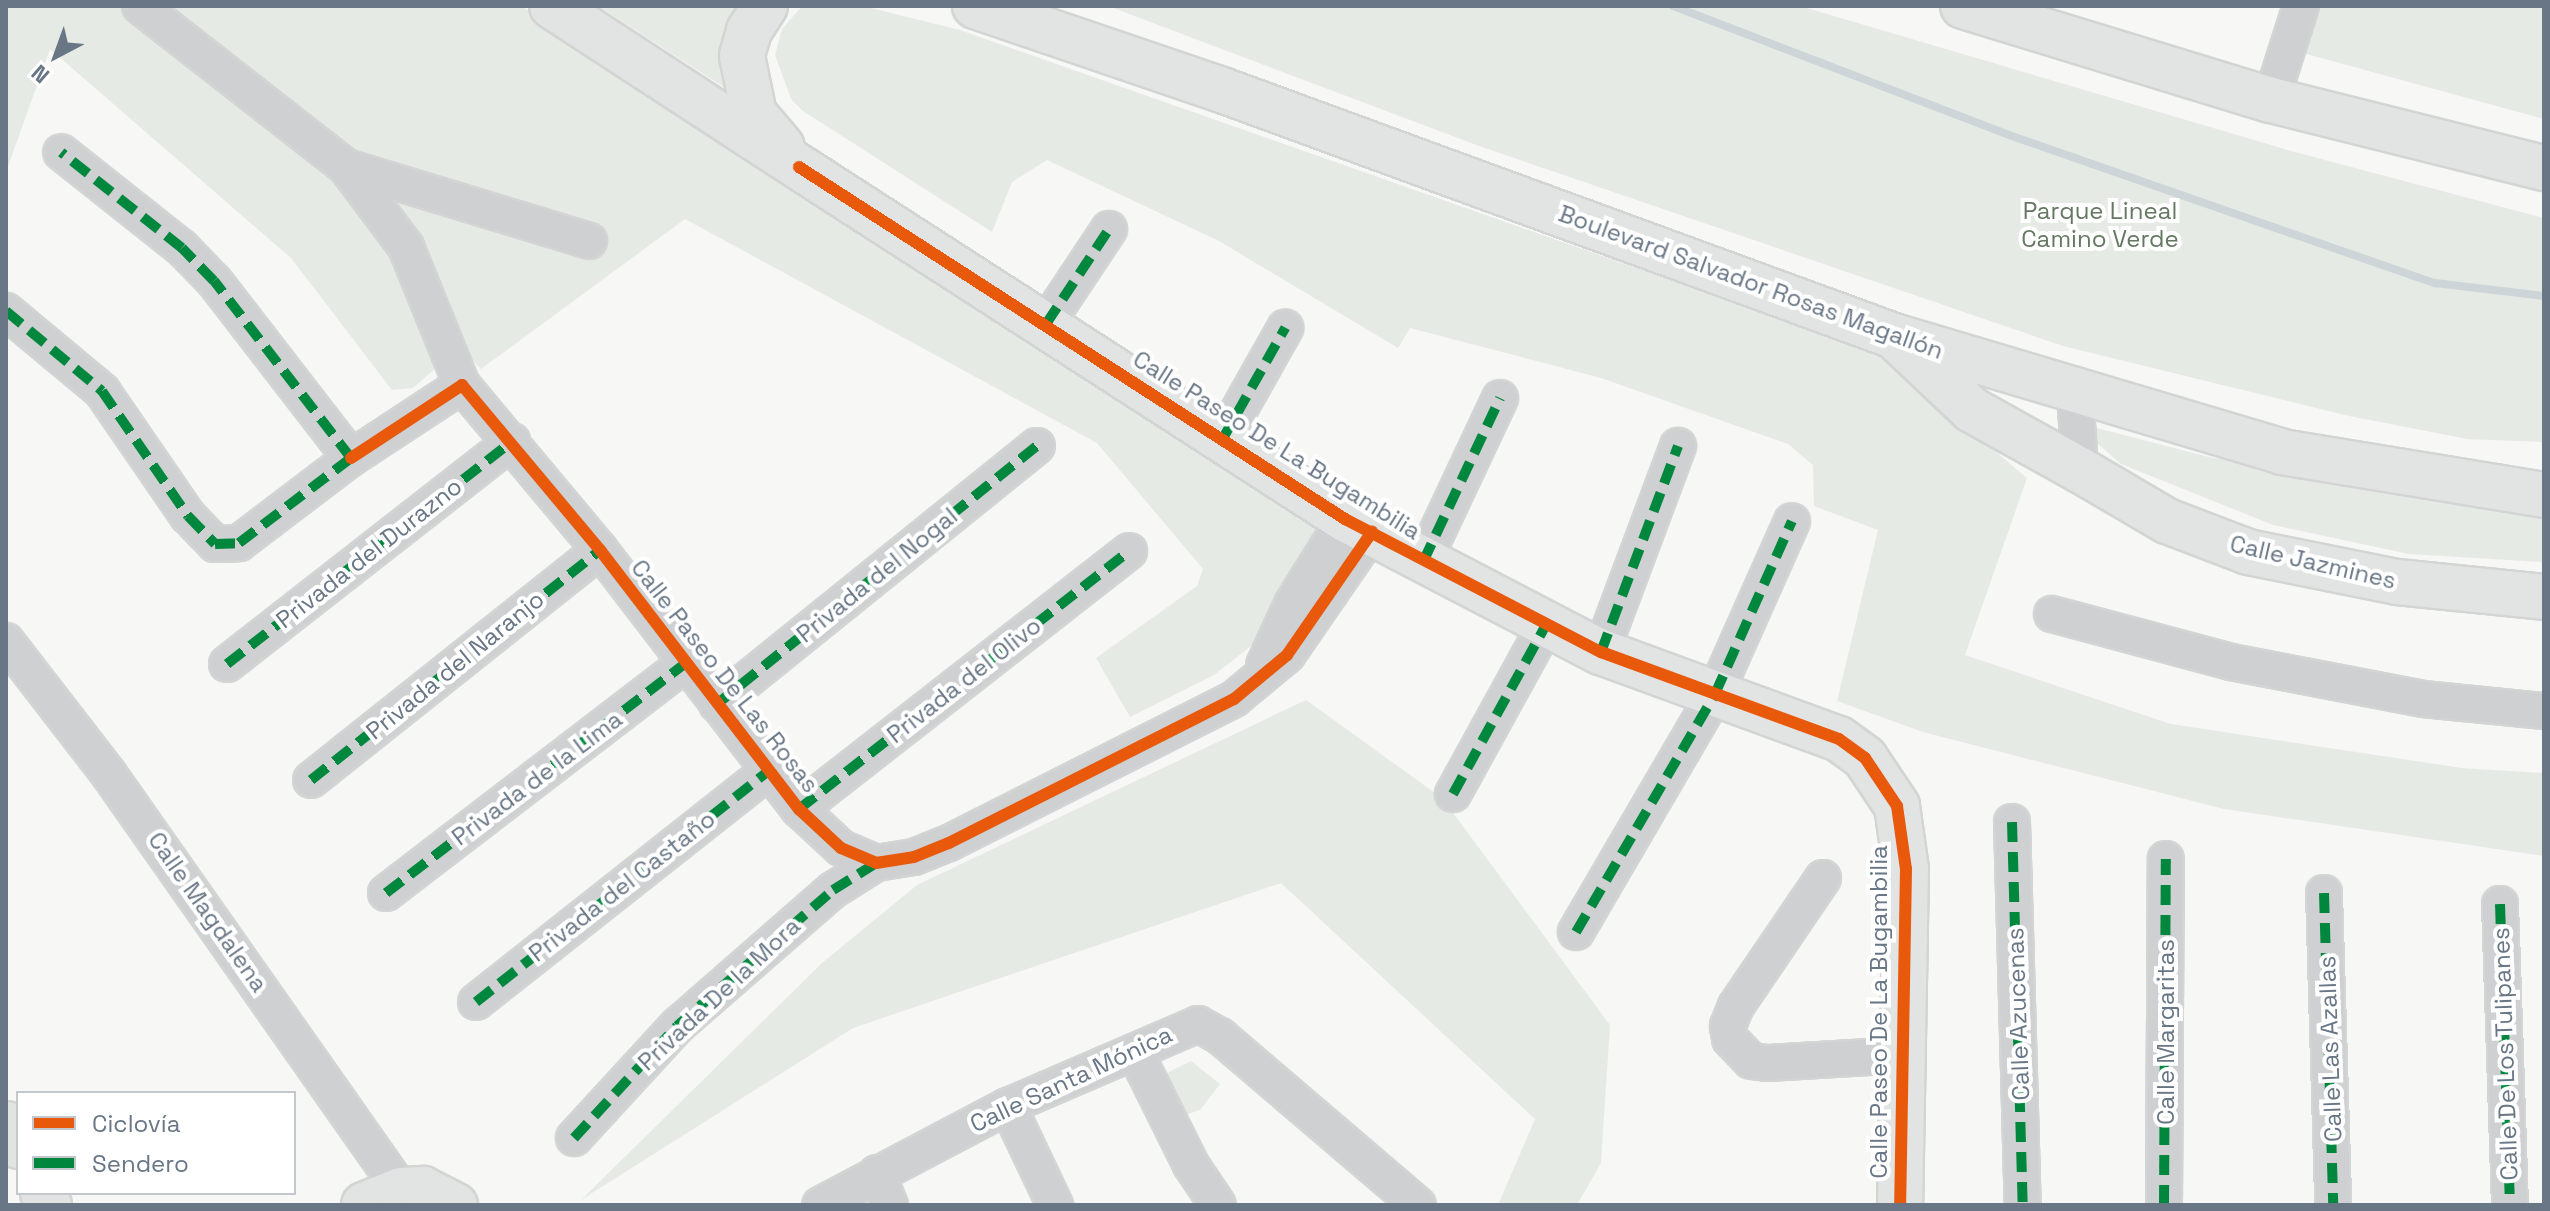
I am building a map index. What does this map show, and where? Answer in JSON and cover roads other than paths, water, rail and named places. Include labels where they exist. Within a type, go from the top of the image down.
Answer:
[{"type":"main road","name":"Calle Paseo De La Bugambilia","points":[[552,6],[1358,525],[1423,562],[1601,652],[1839,739],[1886,783],[1897,806],[1906,869],[1900,1205]]},
{"type":"main road","points":[[765,6],[749,31],[742,56],[746,81],[754,114],[799,167]]},
{"type":"main road","name":"Boulevard Salvador Rosas Magallón","points":[[975,6],[1222,90],[1894,336],[2282,452],[2544,495]]},
{"type":"main road","points":[[1050,6],[1222,90]]},
{"type":"main road","points":[[1963,6],[2271,100],[2544,168]]},
{"type":"main road","name":"Calle Jazmines","points":[[1894,336],[1972,410],[2167,521],[2248,552],[2397,582],[2544,597]]},
{"type":"main road","points":[[6,1124],[16,1142]]},
{"type":"main road","points":[[382,1197],[438,1193],[455,1205]]},
{"type":"street","points":[[140,6],[346,167],[589,241]]},
{"type":"street","points":[[2271,100],[2301,6]]},
{"type":"street","points":[[61,152],[182,248],[214,281],[351,458]]},
{"type":"street","name":"Calle Paseo De Las Rosas","points":[[346,167],[406,247],[462,385],[480,412],[512,441],[600,550],[799,809],[841,848],[876,863]]},
{"type":"street","points":[[1046,324],[1109,229]]},
{"type":"street","points":[[6,311],[102,391],[188,516],[215,544],[239,543],[351,458],[462,385]]},
{"type":"street","points":[[1222,440],[1285,328]]},
{"type":"street","points":[[2075,392],[2080,470]]},
{"type":"street","points":[[1423,562],[1500,398]]},
{"type":"street","name":"Privada del Durazno","points":[[227,664],[512,441]]},
{"type":"street","name":"Privada del Nogal","points":[[717,704],[1037,446]]},
{"type":"street","points":[[1601,652],[1678,446]]},
{"type":"street","points":[[1576,932],[1715,694],[1792,521]]},
{"type":"street","points":[[876,863],[914,857],[949,843],[1219,707],[1258,681],[1292,604],[1358,525]]},
{"type":"street","name":"Privada del Naranjo","points":[[311,780],[600,550]]},
{"type":"street","name":"Privada del Olivo","points":[[799,809],[1129,551]]},
{"type":"street","points":[[2052,614],[2231,662],[2423,699],[2544,711]]},
{"type":"street","points":[[1453,794],[1547,623]]},
{"type":"street","name":"Calle Magdalena","points":[[6,641],[117,785],[382,1197]]},
{"type":"street","name":"Privada de la Lima","points":[[386,893],[686,663]]},
{"type":"street","name":"Privada del Castaño","points":[[476,1002],[768,771]]},
{"type":"street","name":"Calle Azucenas","points":[[2012,822],[2023,1205]]},
{"type":"street","name":"Calle Margaritas","points":[[2164,1205],[2166,859]]},
{"type":"street","name":"Privada De la Mora","points":[[574,1138],[677,1026],[833,890],[876,863]]},
{"type":"street","points":[[1823,878],[1736,1006],[1728,1026],[1730,1039],[1751,1061],[1768,1063],[1903,1055]]},
{"type":"street","name":"Calle Las Azallas","points":[[2324,893],[2333,1205]]},
{"type":"street","name":"Calle De Los Tulipanes","points":[[2500,904],[2510,1205]]},
{"type":"street","name":"Calle Santa Mónica","points":[[820,1205],[1008,1106],[1135,1052],[1185,1026],[1210,1029],[1418,1205]]},
{"type":"street","points":[[1135,1052],[1191,1165],[1218,1205]]},
{"type":"street","points":[[1008,1106],[1055,1205]]},
{"type":"street","points":[[877,1173],[890,1205]]},
{"type":"waterway","points":[[1673,6],[2009,135],[2435,283],[2544,296]]},
{"type":"park label","name":"Parque Lineal Camino Verde","points":[[2100,225]]}]
